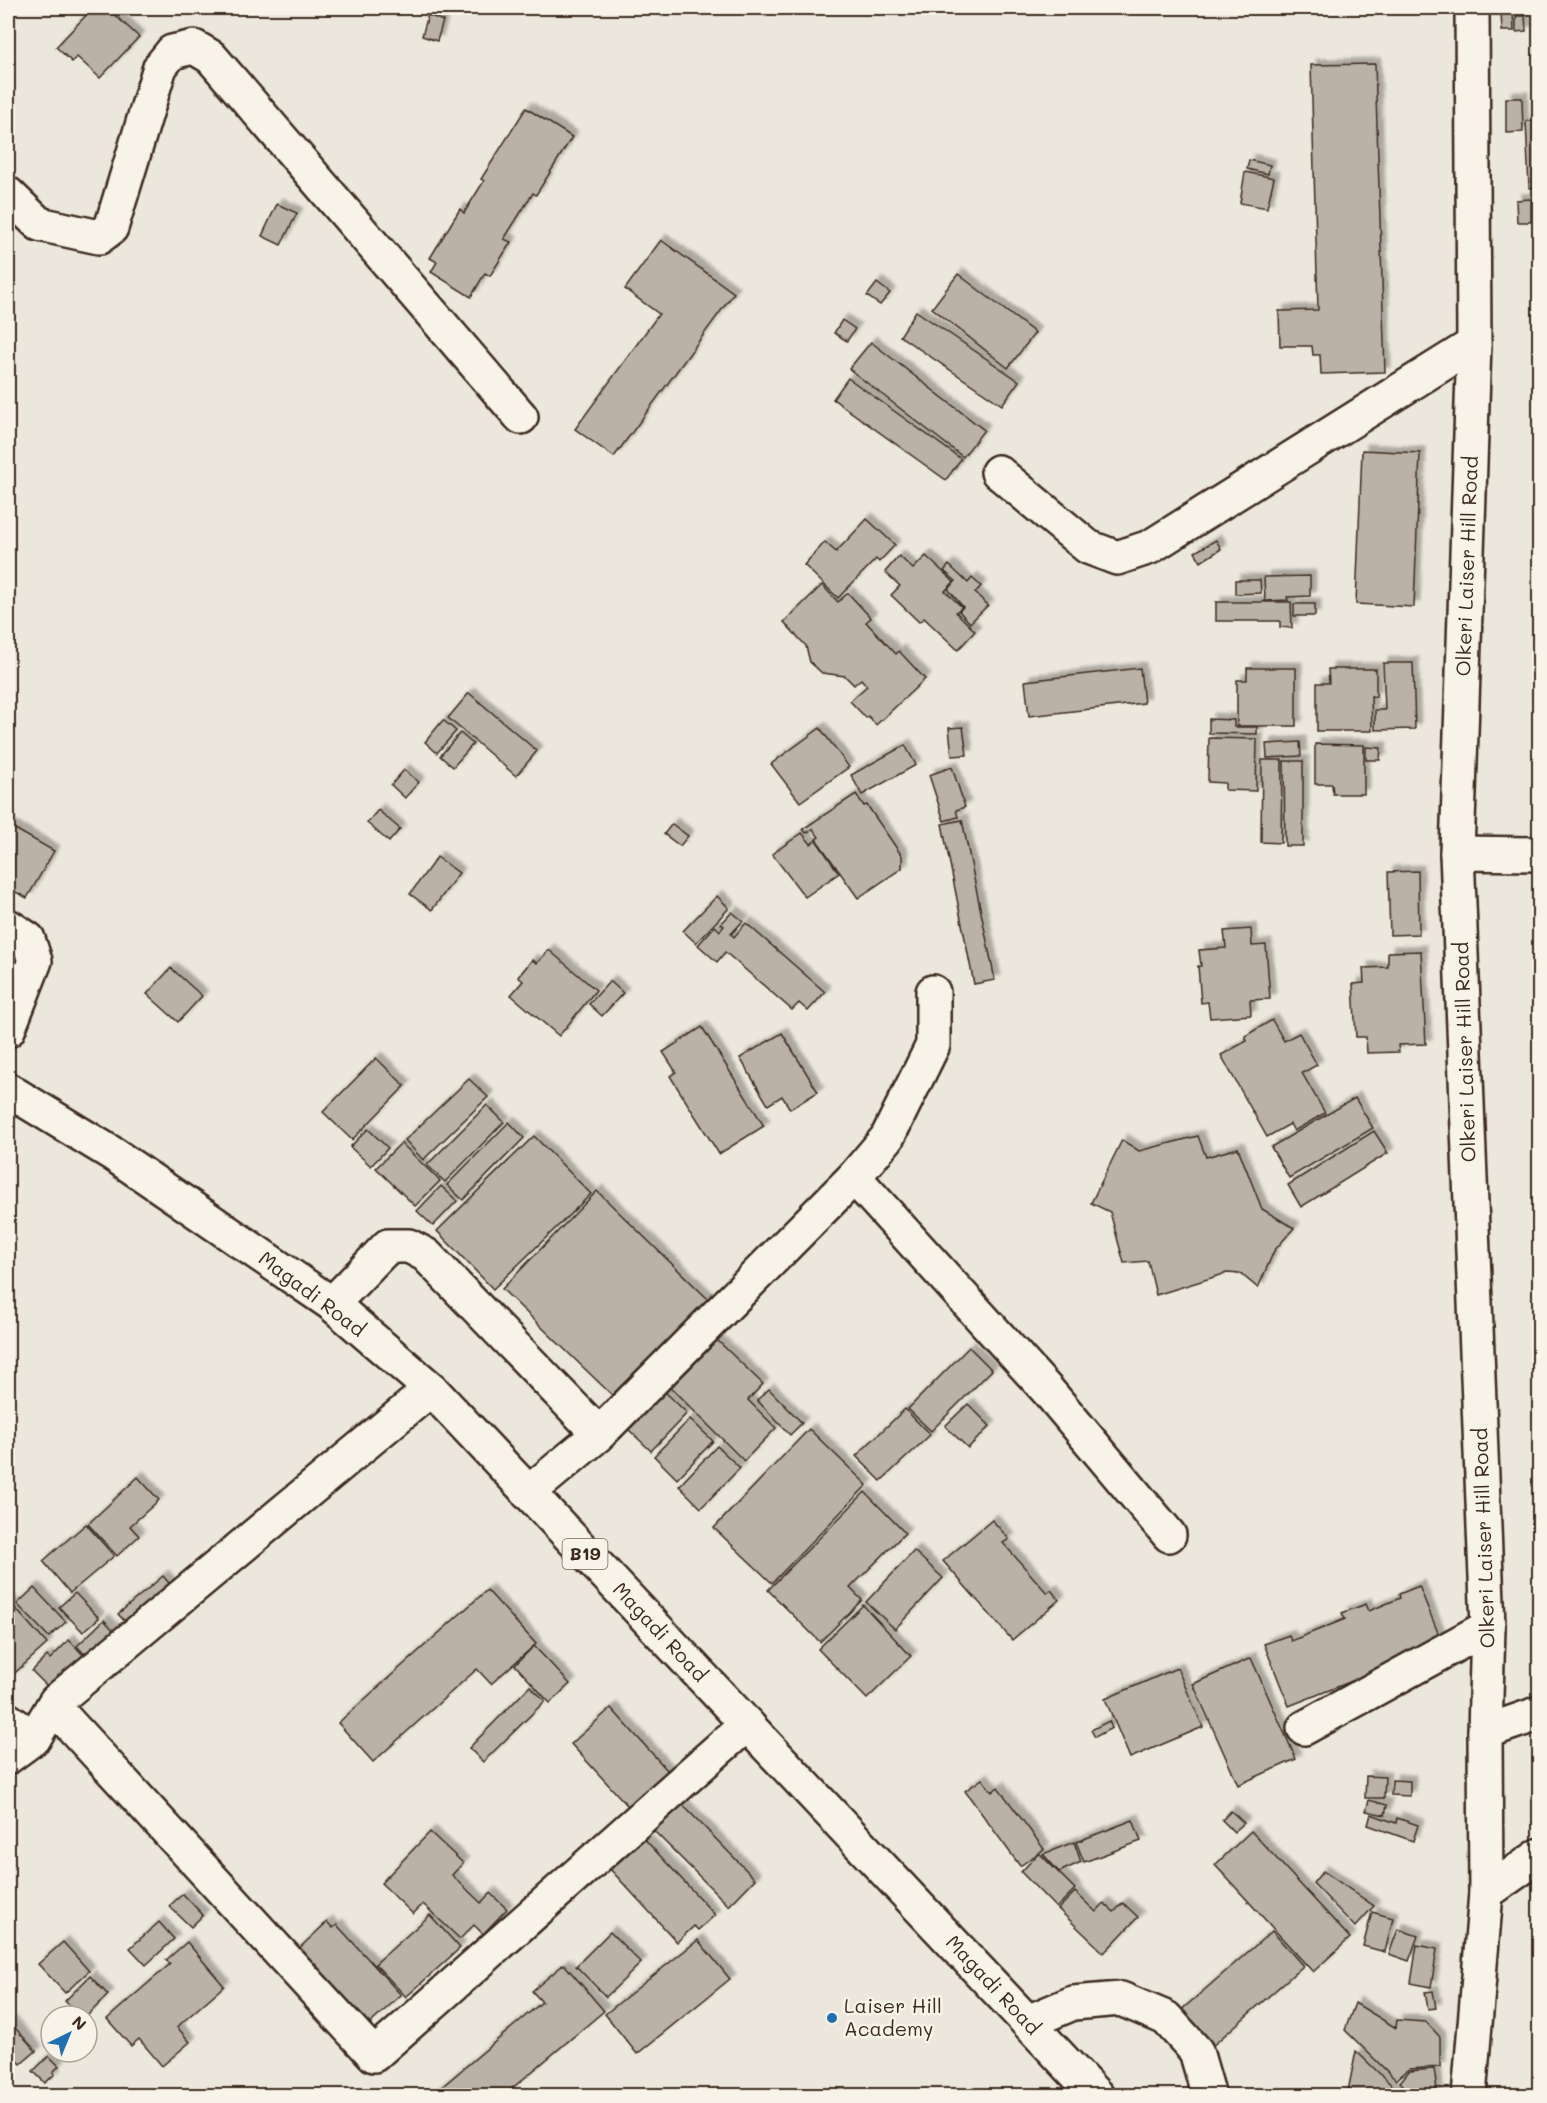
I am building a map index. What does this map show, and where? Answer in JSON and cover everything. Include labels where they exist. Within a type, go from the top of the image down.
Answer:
[{"type":"main road","name":"Olkeri Laiser Hill Road","points":[[1469,2096],[1486,1893],[1485,1732],[1488,1627],[1457,853],[1474,344],[1472,8]]},
{"type":"main road","points":[[8,194],[39,224],[99,237],[111,228],[160,67],[172,52],[194,47],[211,57],[521,417]]},
{"type":"main road","points":[[998,472],[1088,547],[1117,558],[1150,547],[1474,344]]},
{"type":"main road","points":[[1457,853],[1539,854]]},
{"type":"main road","points":[[8,926],[28,939],[35,961],[8,1030]]},
{"type":"main road","points":[[528,1493],[599,1434],[854,1177],[887,1137],[933,1045],[933,992]]},
{"type":"main road","name":"Magadi Road","points":[[8,1090],[113,1154],[332,1304],[431,1389],[1097,2096]]},
{"type":"main road","points":[[854,1177],[1048,1391],[1169,1535]]},
{"type":"main road","points":[[332,1304],[388,1246],[409,1246],[426,1255],[599,1434]]},
{"type":"main road","points":[[8,1757],[34,1738],[56,1701],[431,1389]]},
{"type":"main road","points":[[1304,1728],[1488,1627]]},
{"type":"main road","points":[[53,1706],[374,2055],[747,1724]]},
{"type":"main road","points":[[1485,1732],[1539,1713]]},
{"type":"main road","points":[[8,1720],[34,1738]]},
{"type":"main road","points":[[1486,1893],[1539,1855]]},
{"type":"main road","points":[[1028,2022],[1073,2004],[1121,1999],[1166,2018],[1196,2051],[1209,2096]]},
{"type":"building","points":[[93,8],[107,8],[139,37],[100,78],[77,57],[72,62],[56,47]]},
{"type":"building","points":[[1501,12],[1513,12],[1514,31],[1502,31]]},
{"type":"building","points":[[428,15],[443,21],[437,41],[422,36]]},
{"type":"building","points":[[1516,16],[1525,16],[1526,31],[1516,32]]},
{"type":"building","points":[[1375,64],[1385,372],[1321,374],[1320,355],[1313,355],[1312,346],[1280,346],[1279,311],[1318,310],[1311,65]]},
{"type":"building","points":[[1506,98],[1522,98],[1523,132],[1506,133]]},
{"type":"building","points":[[526,108],[572,137],[536,195],[533,193],[504,239],[511,242],[490,276],[485,273],[471,297],[431,272],[437,262],[430,258],[460,209],[464,213],[484,181],[481,179]]},
{"type":"building","points":[[1526,121],[1540,121],[1540,187],[1529,188]]},
{"type":"building","points":[[1249,160],[1270,165],[1268,174],[1247,169]]},
{"type":"building","points":[[1245,172],[1274,178],[1267,208],[1240,203]]},
{"type":"building","points":[[1531,199],[1531,222],[1517,222],[1516,200]]},
{"type":"building","points":[[277,204],[297,213],[281,245],[262,236]]},
{"type":"building","points":[[661,240],[734,293],[614,457],[575,429],[659,314],[625,289]]},
{"type":"building","points":[[958,274],[1035,333],[1008,368],[932,308]]},
{"type":"building","points":[[877,283],[890,293],[880,305],[867,296]]},
{"type":"building","points":[[916,311],[1019,381],[1002,405],[900,336]]},
{"type":"building","points":[[842,320],[855,329],[847,341],[834,333]]},
{"type":"building","points":[[871,342],[984,430],[963,457],[849,369]]},
{"type":"building","points":[[848,378],[961,459],[946,480],[833,399]]},
{"type":"building","points":[[1362,450],[1420,453],[1414,607],[1356,604]]},
{"type":"building","points":[[867,519],[895,545],[879,562],[876,559],[838,598],[804,565],[825,542],[836,552]]},
{"type":"building","points":[[1216,540],[1221,549],[1201,562],[1195,552]]},
{"type":"building","points":[[899,556],[913,569],[926,556],[954,582],[945,591],[962,607],[956,612],[975,631],[958,650],[924,618],[919,622],[891,595],[900,586],[885,572]]},
{"type":"building","points":[[949,565],[968,583],[972,578],[981,586],[975,593],[988,605],[970,623],[959,611],[963,607],[948,589],[956,581],[944,571]]},
{"type":"building","points":[[1310,576],[1310,596],[1265,601],[1264,577]]},
{"type":"building","points":[[1235,580],[1260,580],[1261,593],[1235,594]]},
{"type":"building","points":[[822,585],[838,602],[848,593],[871,618],[866,622],[896,654],[899,651],[925,679],[876,725],[850,701],[867,686],[861,679],[854,685],[845,676],[822,673],[810,662],[806,646],[784,622]]},
{"type":"building","points":[[1216,602],[1291,602],[1292,628],[1280,627],[1280,621],[1216,621]]},
{"type":"building","points":[[1294,604],[1315,604],[1315,616],[1294,616]]},
{"type":"building","points":[[1383,663],[1413,663],[1415,729],[1375,730],[1375,710],[1385,710]]},
{"type":"building","points":[[1140,668],[1144,703],[1029,716],[1025,681]]},
{"type":"building","points":[[1247,668],[1296,668],[1296,726],[1237,726],[1237,680],[1247,680]]},
{"type":"building","points":[[1328,669],[1376,669],[1376,697],[1371,696],[1372,731],[1317,731],[1317,683],[1329,683]]},
{"type":"building","points":[[469,693],[537,751],[516,776],[448,718]]},
{"type":"building","points":[[1209,719],[1234,720],[1234,727],[1257,727],[1257,734],[1209,733]]},
{"type":"building","points":[[443,720],[456,731],[437,753],[425,742]]},
{"type":"building","points":[[963,727],[967,755],[952,756],[949,728]]},
{"type":"building","points":[[820,728],[849,767],[800,802],[771,764]]},
{"type":"building","points":[[460,733],[473,744],[453,767],[440,756]]},
{"type":"building","points":[[1209,738],[1257,739],[1256,791],[1225,790],[1225,783],[1208,782]]},
{"type":"building","points":[[1300,742],[1301,756],[1267,758],[1266,744]]},
{"type":"building","points":[[1315,744],[1364,745],[1364,794],[1333,794],[1332,784],[1315,784]]},
{"type":"building","points":[[905,745],[916,765],[862,795],[851,775]]},
{"type":"building","points":[[1366,747],[1381,748],[1380,760],[1366,760]]},
{"type":"building","points":[[1262,760],[1282,760],[1281,843],[1261,842]]},
{"type":"building","points":[[1284,761],[1303,761],[1303,846],[1285,846]]},
{"type":"building","points":[[952,767],[965,807],[956,810],[958,817],[944,821],[929,775]]},
{"type":"building","points":[[404,770],[419,782],[405,798],[391,785]]},
{"type":"building","points":[[856,794],[864,806],[867,805],[902,856],[902,868],[858,898],[816,839],[819,837],[813,829],[806,833],[803,829]]},
{"type":"building","points":[[378,810],[400,829],[389,842],[367,823]]},
{"type":"building","points":[[962,820],[995,980],[974,984],[942,824]]},
{"type":"building","points":[[672,824],[688,836],[680,846],[664,834]]},
{"type":"building","points":[[8,825],[54,851],[27,898],[8,888]]},
{"type":"building","points":[[802,833],[811,844],[816,840],[839,873],[805,897],[772,854]]},
{"type":"building","points":[[437,857],[459,873],[432,910],[410,894]]},
{"type":"building","points":[[1418,871],[1419,934],[1390,935],[1388,872]]},
{"type":"building","points":[[717,896],[729,908],[696,943],[683,931]]},
{"type":"building","points":[[732,912],[743,921],[731,934],[734,937],[746,923],[825,992],[808,1011],[799,1003],[792,1010],[725,952],[717,962],[698,945],[715,926],[720,931],[724,926],[721,924]]},
{"type":"building","points":[[1251,929],[1252,946],[1266,945],[1270,999],[1250,1000],[1251,1015],[1210,1018],[1208,1002],[1201,1003],[1199,950],[1226,948],[1224,931]]},
{"type":"building","points":[[549,950],[596,990],[559,1036],[511,995],[523,981],[518,977],[532,960],[537,963]]},
{"type":"building","points":[[1421,951],[1426,1044],[1398,1045],[1399,1052],[1367,1053],[1366,1037],[1356,1037],[1353,984],[1364,983],[1363,968],[1388,967],[1388,952]]},
{"type":"building","points":[[171,968],[202,996],[178,1022],[147,994]]},
{"type":"building","points":[[610,981],[623,993],[602,1016],[589,1004]]},
{"type":"building","points":[[1272,1020],[1284,1041],[1299,1033],[1317,1065],[1302,1073],[1325,1113],[1294,1131],[1290,1124],[1267,1137],[1221,1055],[1247,1041],[1245,1036]]},
{"type":"building","points":[[702,1027],[764,1126],[719,1154],[670,1076],[676,1072],[663,1052]]},
{"type":"building","points":[[782,1033],[818,1092],[790,1109],[782,1096],[768,1105],[740,1058]]},
{"type":"building","points":[[376,1058],[405,1086],[352,1140],[323,1112]]},
{"type":"building","points":[[469,1079],[488,1097],[423,1160],[405,1140]]},
{"type":"building","points":[[1355,1098],[1373,1128],[1289,1178],[1271,1147]]},
{"type":"building","points":[[487,1105],[504,1122],[445,1182],[427,1165]]},
{"type":"building","points":[[509,1122],[524,1138],[463,1200],[447,1185]]},
{"type":"building","points":[[368,1129],[388,1148],[371,1166],[350,1147]]},
{"type":"building","points":[[1374,1131],[1388,1153],[1301,1207],[1288,1185]]},
{"type":"building","points":[[534,1136],[591,1194],[493,1289],[437,1231]]},
{"type":"building","points":[[1198,1136],[1206,1157],[1238,1148],[1262,1209],[1294,1228],[1274,1251],[1258,1288],[1241,1274],[1227,1273],[1156,1295],[1148,1261],[1124,1263],[1110,1212],[1091,1203],[1122,1140],[1139,1151]]},
{"type":"building","points":[[401,1143],[440,1181],[415,1206],[376,1168]]},
{"type":"building","points":[[441,1186],[457,1201],[433,1226],[417,1211]]},
{"type":"building","points":[[597,1191],[709,1300],[614,1397],[502,1289]]},
{"type":"building","points":[[716,1339],[763,1384],[748,1400],[776,1428],[744,1461],[670,1387]]},
{"type":"building","points":[[969,1347],[992,1370],[931,1431],[908,1409]]},
{"type":"building","points":[[769,1389],[802,1423],[790,1435],[757,1400]]},
{"type":"building","points":[[664,1391],[687,1413],[651,1451],[628,1429]]},
{"type":"building","points":[[968,1404],[990,1426],[968,1448],[945,1426]]},
{"type":"building","points":[[905,1409],[930,1435],[881,1481],[856,1456]]},
{"type":"building","points":[[690,1419],[713,1441],[677,1479],[654,1456]]},
{"type":"building","points":[[809,1429],[867,1485],[772,1583],[714,1528]]},
{"type":"building","points":[[717,1446],[740,1468],[701,1508],[679,1486]]},
{"type":"building","points":[[138,1477],[159,1500],[130,1526],[139,1536],[117,1556],[88,1524]]},
{"type":"building","points":[[865,1492],[905,1533],[850,1588],[862,1600],[820,1642],[768,1590]]},
{"type":"building","points":[[992,1520],[1009,1539],[1003,1543],[1047,1593],[1051,1590],[1059,1600],[1012,1640],[943,1561]]},
{"type":"building","points":[[86,1524],[114,1556],[70,1593],[43,1561]]},
{"type":"building","points":[[914,1551],[943,1578],[895,1629],[866,1602]]},
{"type":"building","points":[[163,1576],[173,1588],[129,1626],[118,1614]]},
{"type":"building","points":[[1419,1586],[1443,1645],[1289,1706],[1264,1644],[1289,1635],[1291,1641],[1345,1619],[1342,1613],[1366,1604],[1369,1611],[1400,1598],[1399,1594]]},
{"type":"building","points":[[34,1588],[66,1622],[49,1637],[17,1604]]},
{"type":"building","points":[[487,1590],[536,1644],[491,1684],[477,1669],[373,1762],[338,1723]]},
{"type":"building","points":[[75,1593],[99,1618],[83,1632],[59,1607]]},
{"type":"building","points":[[8,1600],[47,1644],[8,1679]]},
{"type":"building","points":[[863,1605],[911,1656],[867,1699],[818,1649]]},
{"type":"building","points":[[104,1620],[114,1631],[87,1657],[77,1646]]},
{"type":"building","points":[[69,1640],[86,1658],[53,1692],[32,1671],[47,1656],[50,1659]]},
{"type":"building","points":[[534,1646],[570,1684],[550,1703],[515,1665]]},
{"type":"building","points":[[1251,1658],[1296,1759],[1238,1785],[1193,1684]]},
{"type":"building","points":[[1177,1668],[1203,1727],[1130,1758],[1105,1699]]},
{"type":"building","points":[[530,1686],[545,1701],[483,1762],[469,1748]]},
{"type":"building","points":[[611,1708],[677,1781],[638,1817],[571,1744]]},
{"type":"building","points":[[1109,1721],[1112,1728],[1095,1737],[1091,1730]]},
{"type":"building","points":[[1366,1776],[1385,1777],[1384,1798],[1365,1798]]},
{"type":"building","points":[[982,1779],[992,1792],[998,1787],[1044,1849],[1020,1866],[965,1791]]},
{"type":"building","points":[[1392,1780],[1410,1781],[1410,1796],[1391,1795]]},
{"type":"building","points":[[674,1796],[755,1879],[729,1906],[646,1823]]},
{"type":"building","points":[[1369,1800],[1387,1805],[1385,1815],[1366,1811]]},
{"type":"building","points":[[1231,1811],[1244,1823],[1234,1832],[1222,1820]]},
{"type":"building","points":[[1371,1814],[1396,1823],[1397,1818],[1418,1825],[1413,1841],[1368,1825]]},
{"type":"building","points":[[1133,1820],[1141,1841],[1084,1862],[1076,1842]]},
{"type":"building","points":[[1251,1831],[1350,1938],[1313,1972],[1215,1865]]},
{"type":"building","points":[[430,1832],[463,1863],[452,1875],[481,1903],[490,1893],[507,1909],[483,1934],[474,1925],[460,1939],[423,1904],[413,1914],[381,1883]]},
{"type":"building","points":[[638,1832],[715,1915],[698,1930],[694,1926],[677,1942],[610,1869],[624,1857],[617,1851]]},
{"type":"building","points":[[1074,1842],[1081,1862],[1059,1872],[1043,1854]]},
{"type":"building","points":[[1039,1853],[1075,1889],[1056,1908],[1021,1872]]},
{"type":"building","points":[[1323,1871],[1374,1906],[1355,1927],[1313,1883]]},
{"type":"building","points":[[1075,1892],[1096,1912],[1104,1903],[1114,1912],[1123,1903],[1138,1917],[1104,1953],[1058,1909]]},
{"type":"building","points":[[183,1894],[203,1915],[191,1927],[169,1906]]},
{"type":"building","points":[[1372,1912],[1393,1918],[1385,1952],[1363,1946]]},
{"type":"building","points":[[430,1915],[460,1948],[406,1997],[375,1964]]},
{"type":"building","points":[[159,1922],[174,1939],[146,1965],[130,1948]]},
{"type":"building","points":[[327,1922],[333,1928],[337,1925],[401,1995],[361,2032],[291,1956]]},
{"type":"building","points":[[1398,1929],[1418,1936],[1409,1961],[1389,1954]]},
{"type":"building","points":[[1272,1931],[1303,1966],[1210,2048],[1179,2012]]},
{"type":"building","points":[[610,1932],[641,1963],[606,1997],[576,1966]]},
{"type":"building","points":[[698,1940],[730,1979],[637,2054],[605,2014]]},
{"type":"building","points":[[63,1942],[89,1971],[65,1993],[38,1964]]},
{"type":"building","points":[[187,1942],[224,1986],[177,2027],[190,2042],[162,2066],[139,2039],[131,2046],[107,2019],[170,1964],[166,1960]]},
{"type":"building","points":[[1417,1945],[1437,1949],[1431,1987],[1411,1983]]},
{"type":"building","points":[[564,1964],[604,2011],[503,2096],[431,2096],[542,2002],[532,1991]]},
{"type":"building","points":[[90,1976],[108,1995],[99,2004],[68,2004],[65,2001]]},
{"type":"building","points":[[1433,1991],[1436,2008],[1428,2009],[1425,1992]]},
{"type":"building","points":[[1355,2003],[1396,2028],[1397,2020],[1426,2022],[1440,2037],[1440,2067],[1409,2069],[1396,2080],[1345,2030]]},
{"type":"building","points":[[8,2020],[36,2051],[21,2064],[8,2050]]},
{"type":"building","points":[[1356,2051],[1403,2096],[1347,2096]]},
{"type":"building","points":[[40,2064],[59,2066],[53,2072],[55,2074],[45,2083],[33,2071]]},
{"type":"building","points":[[1434,2069],[1438,2096],[1413,2096],[1400,2082],[1409,2071]]},
{"type":"place","name":"Laiser Hill Academy","points":[[832,2018]]}]
